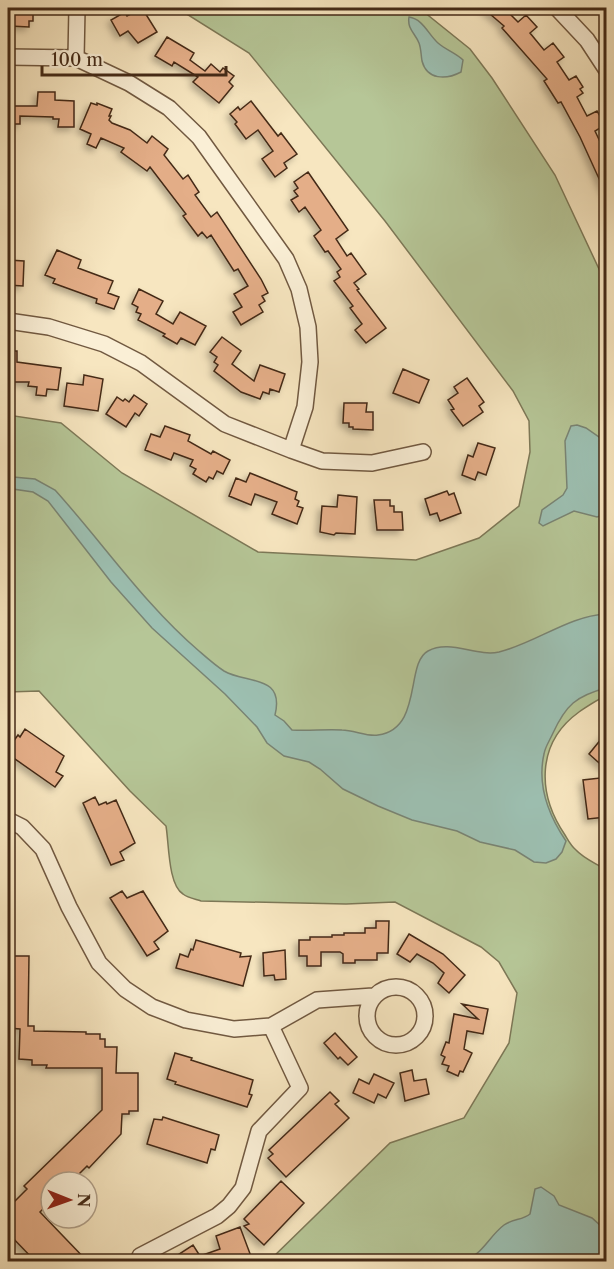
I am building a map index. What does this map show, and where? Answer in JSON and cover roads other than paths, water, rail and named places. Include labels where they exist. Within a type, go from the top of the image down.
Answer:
[{"type":"street","points":[[76,58],[77,8]]},
{"type":"street","points":[[557,8],[587,40],[606,69]]},
{"type":"street","points":[[8,57],[76,58],[129,83],[169,108],[199,137],[286,259],[299,289],[308,327],[310,362],[305,407],[291,450]]},
{"type":"street","points":[[8,321],[48,327],[104,344],[141,363],[225,424],[322,460],[372,463],[423,452]]},
{"type":"street","points":[[8,820],[22,827],[43,849],[69,907],[99,963],[124,989],[152,1007],[186,1020],[234,1029],[271,1026],[317,1000],[373,996]]},
{"type":"street","points":[[140,1256],[217,1216],[230,1206],[243,1188],[259,1131],[300,1088],[271,1026]]}]
